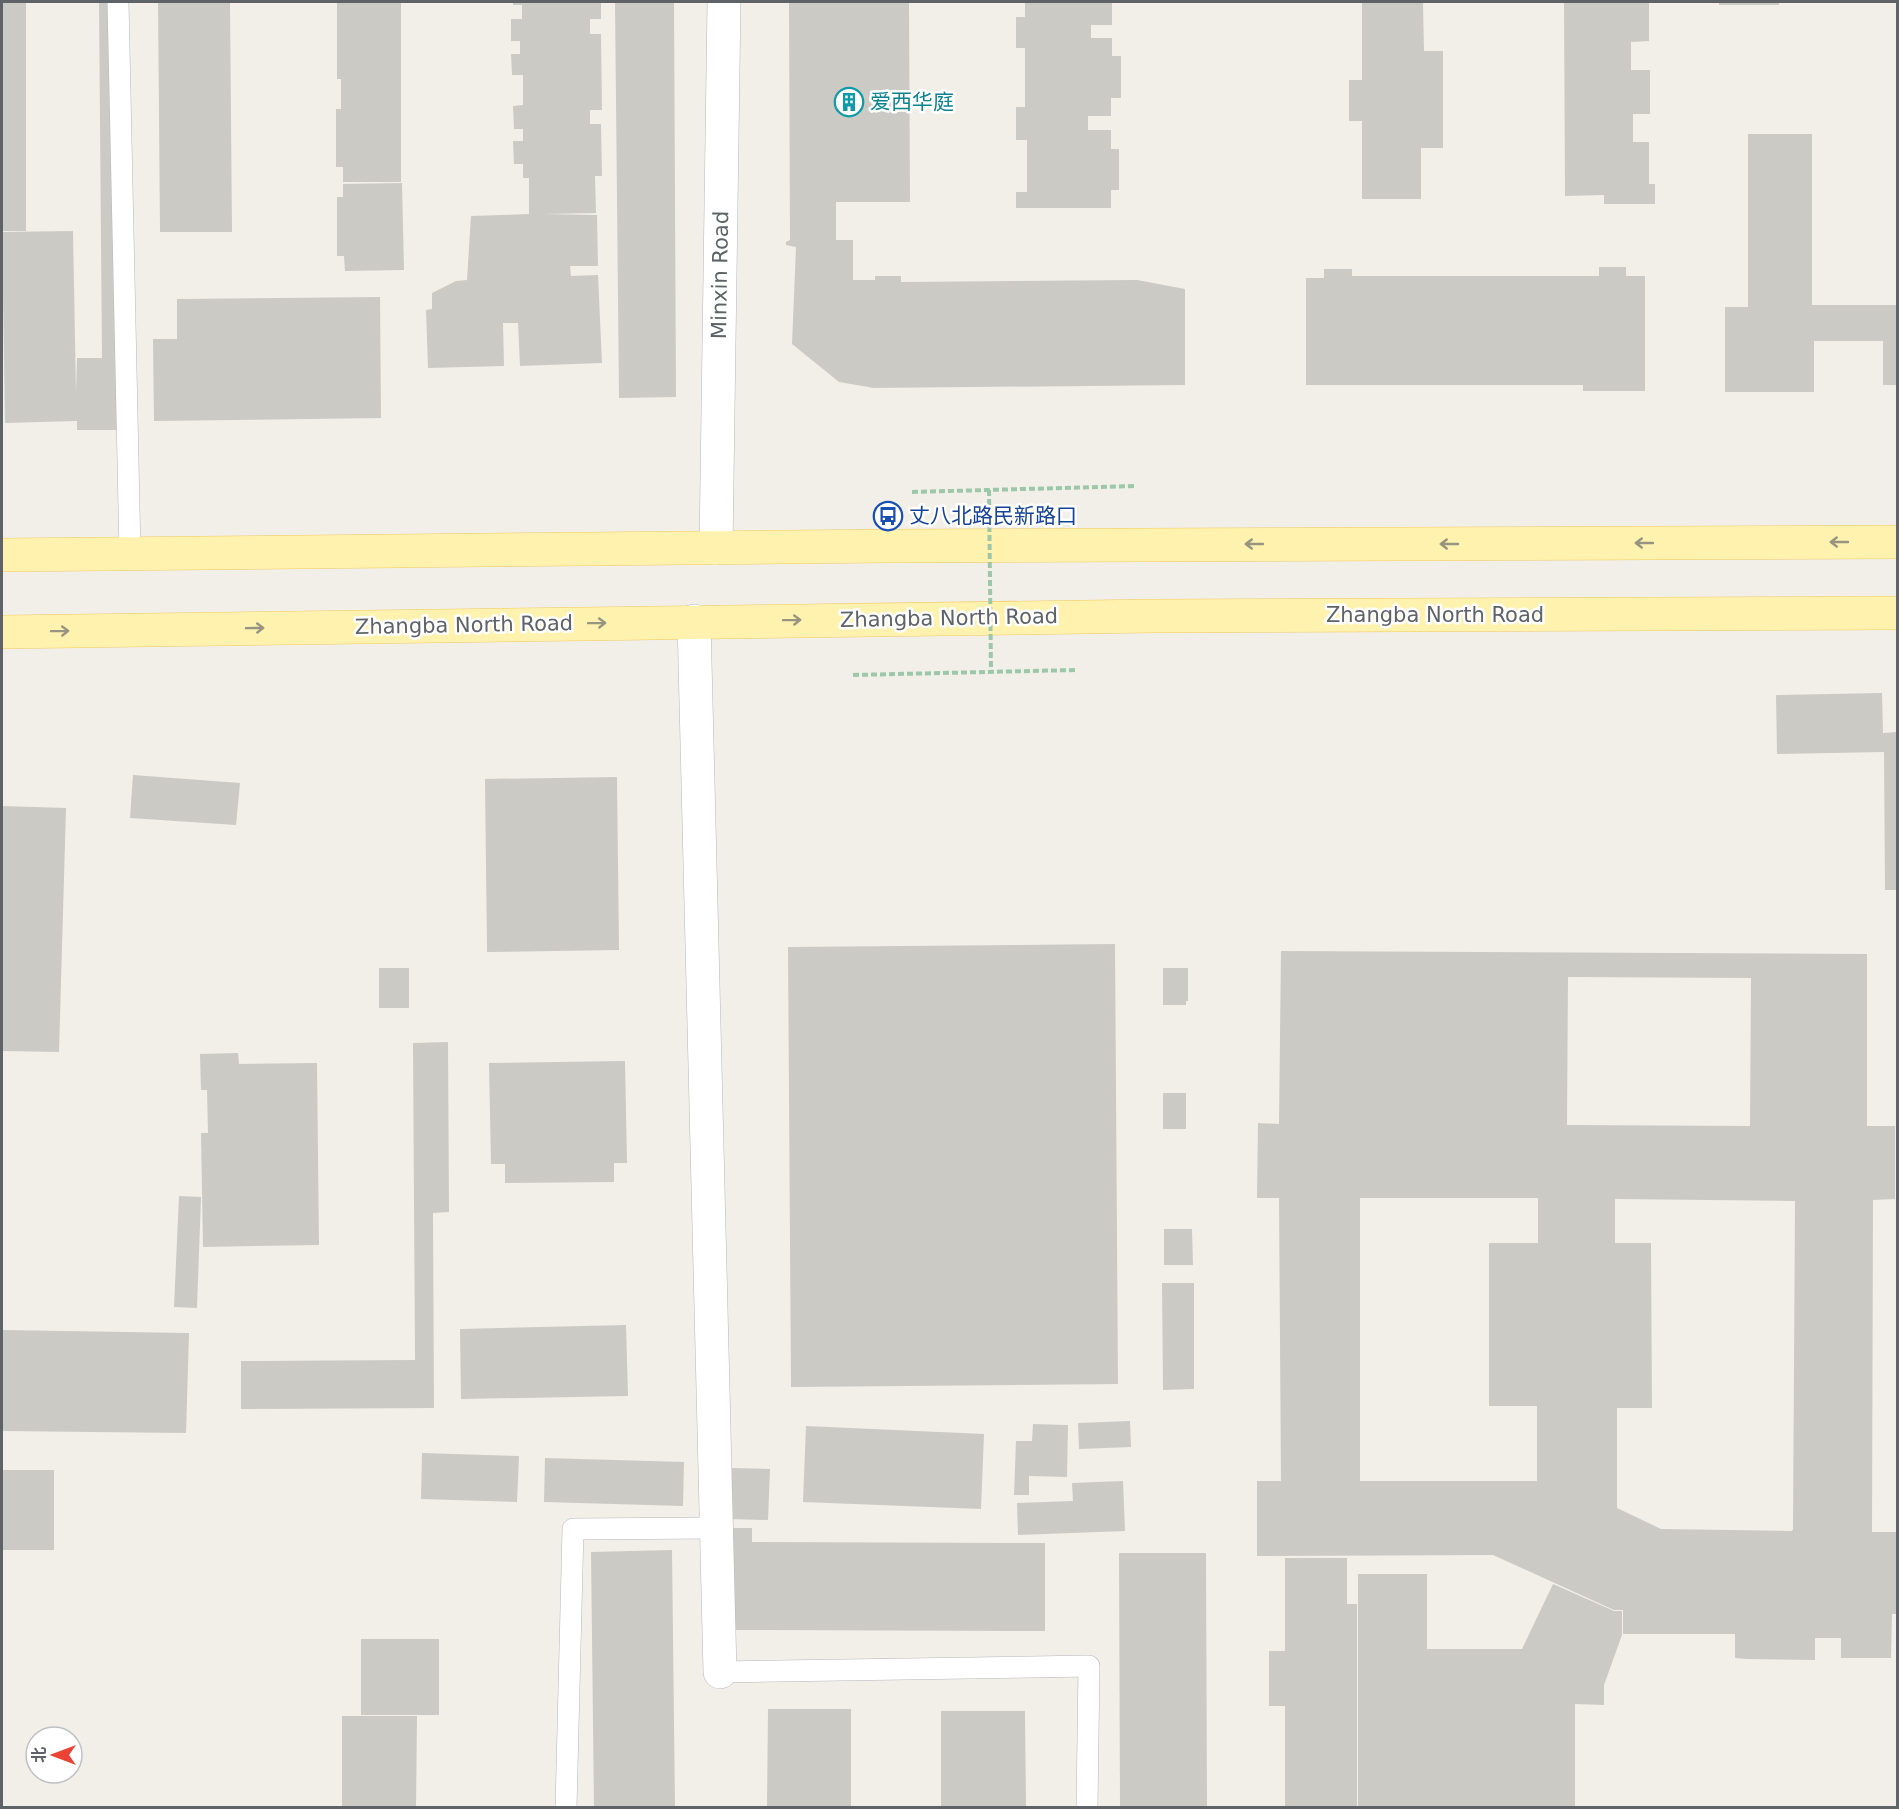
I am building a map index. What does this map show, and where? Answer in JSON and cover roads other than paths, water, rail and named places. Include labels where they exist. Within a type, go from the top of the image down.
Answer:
[{"type":"main road","points":[[2,555],[888,546],[1898,542]]},
{"type":"main road","name":"Zhangba North Road","points":[[2,632],[1153,616],[1898,613]]},
{"type":"street","name":"Minxin Road","points":[[716,548],[724,2]]},
{"type":"street","points":[[694,621],[720,1672]]},
{"type":"lane","points":[[118,2],[130,553]]},
{"type":"lane","points":[[566,1808],[573,1529],[716,1528]]},
{"type":"lane","points":[[720,1672],[1089,1666],[1087,1808]]},
{"type":"place","name":"爱西华庭","points":[[849,102]]},
{"type":"place","name":"丈八北路民新路口","points":[[888,516]]}]
